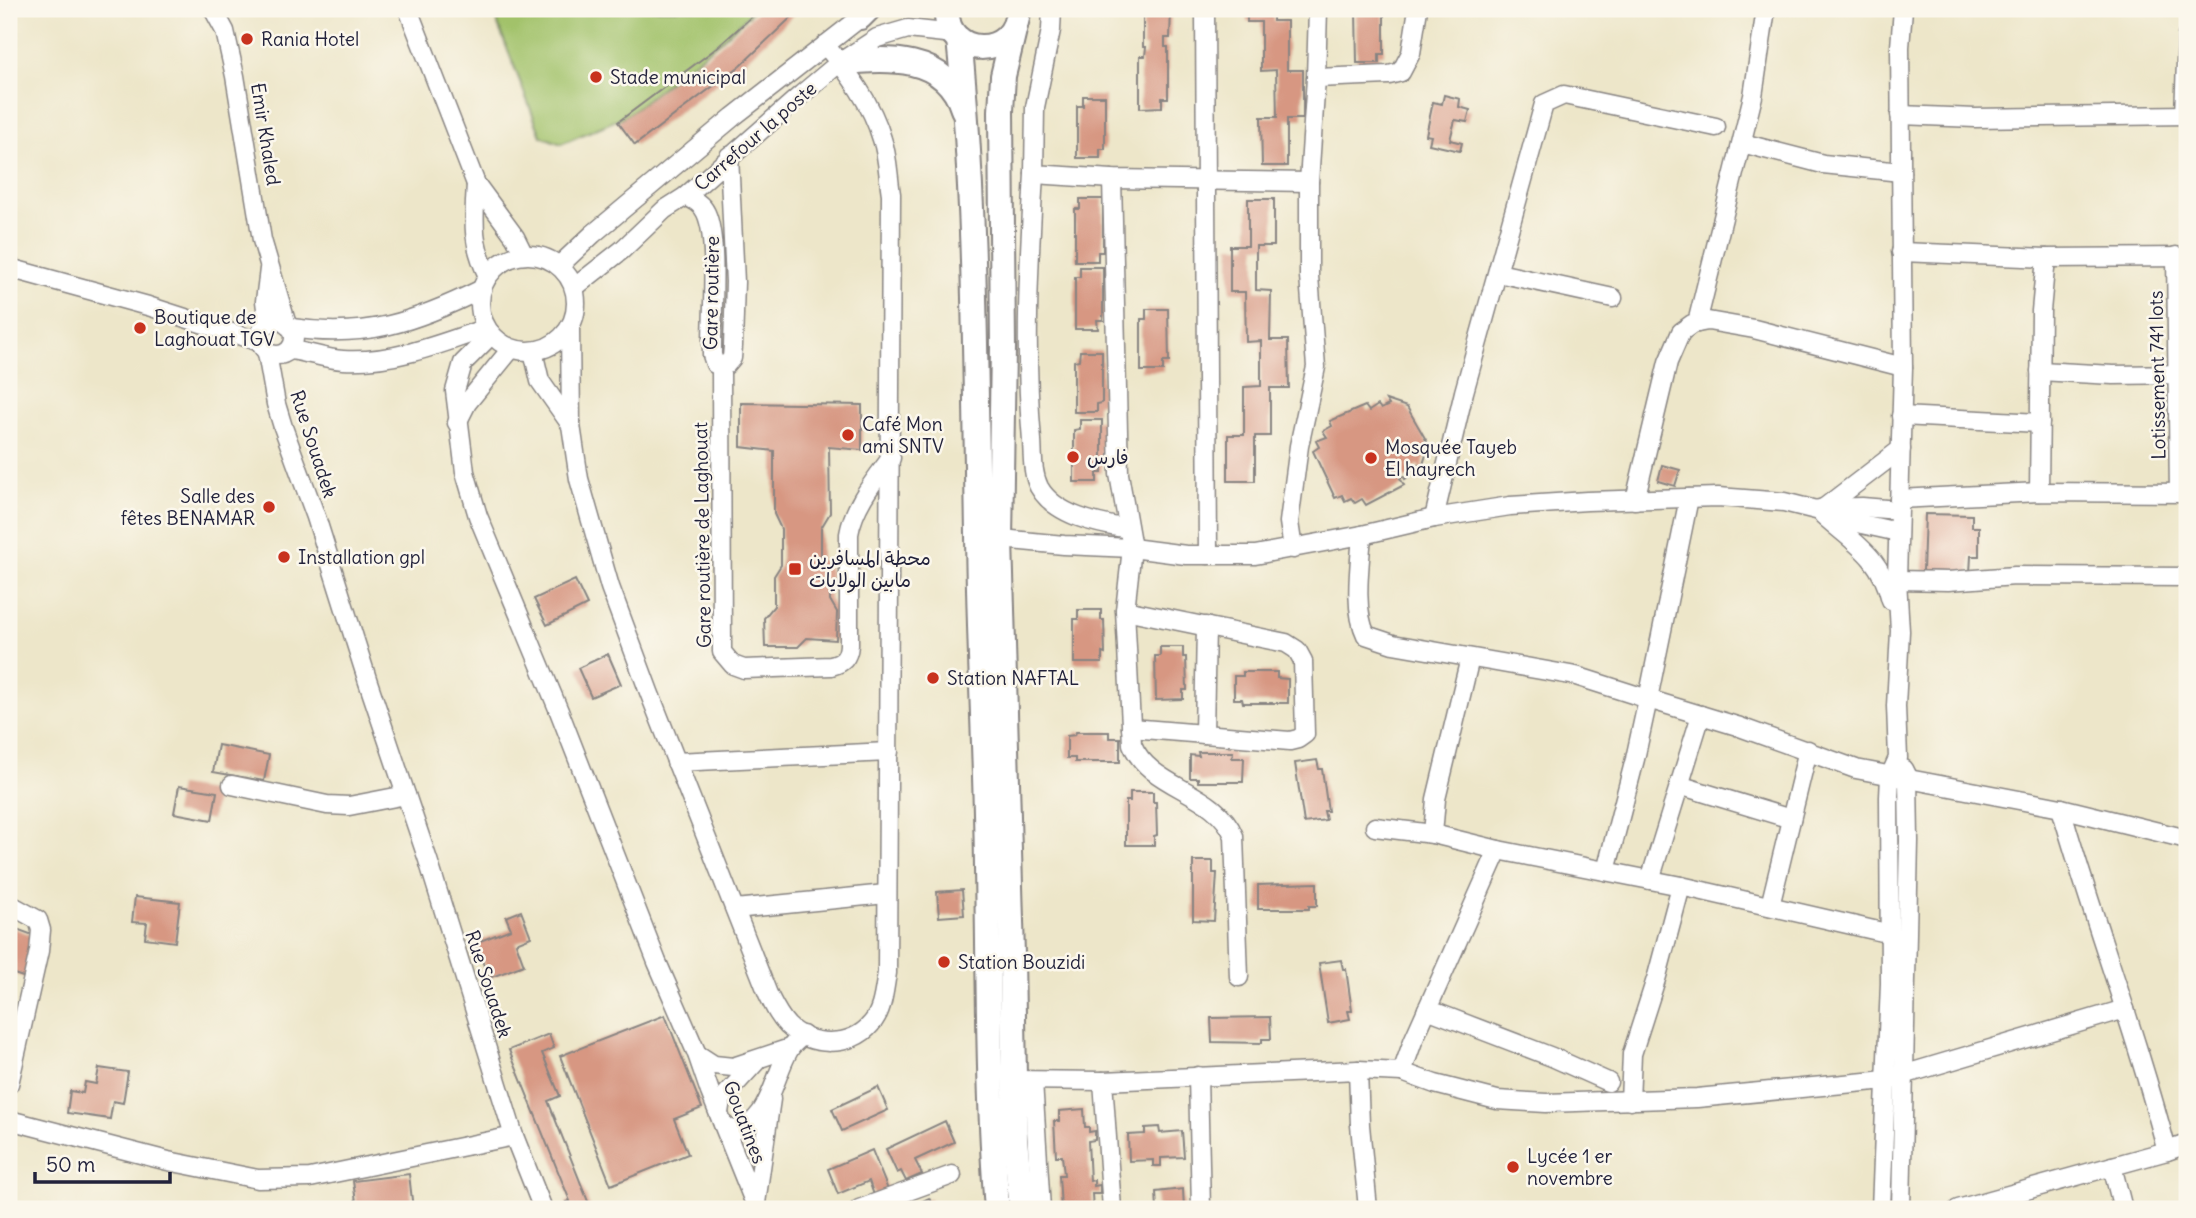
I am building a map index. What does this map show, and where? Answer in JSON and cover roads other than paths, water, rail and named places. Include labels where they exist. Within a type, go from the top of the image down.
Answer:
[{"type":"highway","points":[[947,9],[949,24],[957,37],[968,126],[978,398],[989,537],[1012,955],[1023,1081],[1015,1140],[1023,1209]]},
{"type":"highway","points":[[997,1209],[991,1133],[986,787],[989,537],[1003,348],[1000,111],[1003,76],[1017,18]]},
{"type":"highway","name":"Carrefour la poste","points":[[957,37],[969,45],[990,47],[1000,43],[1017,18]]},
{"type":"highway","points":[[832,54],[909,61],[939,74],[956,89],[968,126]]},
{"type":"street","name":"Emir Khaled","points":[[214,9],[225,31],[235,76],[269,269],[289,326]]},
{"type":"street","points":[[408,9],[476,184],[515,237],[524,255]]},
{"type":"street","points":[[1052,9],[1051,30],[1035,107],[1030,249],[1029,412],[1035,476],[1048,499],[1074,514],[1101,524],[1128,529]]},
{"type":"street","points":[[1205,9],[1208,555]]},
{"type":"street","points":[[1293,549],[1289,522],[1297,458],[1315,367],[1309,276],[1309,182],[1318,9]]},
{"type":"street","points":[[1316,78],[1389,75],[1401,72],[1411,53],[1418,9]]},
{"type":"street","points":[[1697,323],[1753,96],[1766,9]]},
{"type":"street","points":[[1881,1209],[1895,1078],[1909,841],[1899,777],[1896,706],[1900,631],[1897,580],[1903,367],[1899,47],[1903,9]]},
{"type":"street","name":"Carrefour la poste","points":[[575,287],[622,250],[664,210],[685,196],[729,156],[832,54],[867,11]]},
{"type":"street","name":"Carrefour la poste","points":[[560,265],[593,234],[733,117],[832,54],[908,29],[957,37]]},
{"type":"street","points":[[1900,115],[1975,118],[2186,115],[2187,36]]},
{"type":"street","points":[[570,328],[570,425],[579,479],[610,587],[734,909],[778,1014],[790,1028],[825,1042],[855,1038],[873,1023],[883,1002],[887,973],[890,184],[883,141],[872,112],[858,88],[832,54]]},
{"type":"street","points":[[1434,518],[1464,392],[1544,104],[1564,95],[1716,127]]},
{"type":"street","points":[[1742,143],[1823,164],[1900,172]]},
{"type":"street","name":"Gare routière","points":[[685,196],[702,206],[707,215],[713,288],[712,355],[715,364],[726,366],[732,358],[735,316],[729,156]]},
{"type":"street","points":[[1034,174],[1112,179],[1309,182]]},
{"type":"street","points":[[1112,179],[1119,474],[1132,548],[1125,610],[1132,744],[1136,755],[1147,768],[1211,807],[1230,825],[1234,836],[1239,976]]},
{"type":"street","points":[[265,336],[278,321],[289,326],[332,333],[385,327],[427,314],[485,282],[498,265],[510,258],[537,255],[560,265],[575,287],[575,315],[570,328],[560,340],[547,348],[533,351],[512,349],[489,331],[480,309],[485,282],[475,237],[476,184]]},
{"type":"street","points":[[1901,252],[2046,258],[2182,256]]},
{"type":"street","name":"Lotissement 741 lots","points":[[2182,256],[2183,493]]},
{"type":"street","points":[[2039,492],[2041,311],[2046,258]]},
{"type":"street","points":[[9,268],[220,329],[265,336],[277,355],[289,350],[342,360],[374,359],[416,351],[489,331]]},
{"type":"street","name":"Emir Khaled","points":[[265,301],[269,269]]},
{"type":"street","points":[[1498,273],[1613,298]]},
{"type":"street","name":"Rue Souadek","points":[[265,301],[265,336],[279,415],[316,517],[514,1136]]},
{"type":"street","points":[[1634,500],[1668,362],[1681,332],[1692,324],[1708,321],[1754,329],[1903,367]]},
{"type":"street","points":[[289,326],[294,339],[289,350]]},
{"type":"street","name":"Gouatines","points":[[489,331],[463,363],[455,391],[465,472],[478,516],[559,711],[657,962],[697,1054],[752,1208]]},
{"type":"street","points":[[457,423],[467,403],[512,349]]},
{"type":"street","points":[[533,351],[540,381],[570,425]]},
{"type":"street","name":"Gare routière de Laghouat","points":[[720,366],[722,652],[733,665],[744,669],[831,666],[840,664],[847,657],[849,534],[852,519],[891,458]]},
{"type":"street","points":[[2040,371],[2113,375],[2182,374]]},
{"type":"street","points":[[1901,416],[2040,423]]},
{"type":"street","points":[[1821,511],[1901,449]]},
{"type":"street","points":[[1821,511],[2039,492],[2183,493]]},
{"type":"street","points":[[989,537],[1186,555],[1255,555],[1362,536],[1434,518],[1510,506],[1689,498],[1743,498],[1784,502],[1898,533]]},
{"type":"street","points":[[1606,871],[1635,759],[1689,498]]},
{"type":"street","points":[[1821,511],[1865,550],[1882,571],[1900,631]]},
{"type":"street","points":[[1362,536],[1359,587],[1361,625],[1366,635],[1393,644],[1576,676],[1701,715],[1856,769],[2061,808],[2187,839]]},
{"type":"street","points":[[1897,580],[1948,581],[2015,576],[2187,577]]},
{"type":"street","points":[[1125,610],[1286,643],[1297,650],[1303,661],[1305,734],[1298,739],[1290,741],[1131,728]]},
{"type":"street","points":[[1204,734],[1206,626]]},
{"type":"street","points":[[1433,834],[1436,799],[1470,658]]},
{"type":"street","points":[[1650,880],[1701,715]]},
{"type":"street","points":[[1770,906],[1808,751]]},
{"type":"street","points":[[676,762],[889,752]]},
{"type":"street","points":[[1899,777],[1891,934],[1901,1209]]},
{"type":"street","points":[[232,785],[349,806],[406,795]]},
{"type":"street","points":[[1679,785],[1791,819]]},
{"type":"street","points":[[2061,808],[2084,887],[2149,1082],[2167,1151]]},
{"type":"street","points":[[1375,827],[1433,834],[1891,934]]},
{"type":"street","points":[[1402,1072],[1413,1041],[1498,850]]},
{"type":"street","points":[[1630,1101],[1632,1054],[1657,976],[1681,886]]},
{"type":"street","points":[[734,909],[886,894]]},
{"type":"street","points":[[9,904],[38,919],[41,930],[9,1084]]},
{"type":"street","points":[[1427,1009],[1608,1082]]},
{"type":"street","points":[[1041,1209],[1023,1081],[1358,1070],[1402,1072],[1435,1084],[1497,1100],[1546,1103],[1630,1101],[1784,1091],[1895,1078],[2125,1009]]},
{"type":"street","points":[[761,1057],[721,1100],[721,1118],[731,1130],[738,1130],[750,1124],[772,1092],[790,1048],[803,1035]]},
{"type":"street","points":[[697,1054],[715,1065],[733,1068],[790,1048]]},
{"type":"street","points":[[1595,1102],[1632,1054]]},
{"type":"street","points":[[1358,1070],[1368,1209]]},
{"type":"street","points":[[1198,1076],[1201,1209]]},
{"type":"street","points":[[1103,1080],[1112,1209]]},
{"type":"street","points":[[752,1208],[772,1092]]},
{"type":"street","points":[[9,1120],[180,1164],[258,1179],[310,1178],[514,1136],[543,1209]]},
{"type":"street","points":[[1958,1209],[2187,1144]]},
{"type":"street","points":[[2112,1166],[2123,1209]]},
{"type":"street","points":[[859,1209],[952,1175]]},
{"type":"place","name":"Rania Hotel","points":[[247,39]]},
{"type":"place","name":"Stade municipal","points":[[596,77]]},
{"type":"place","name":"Boutique de Laghouat TGV","points":[[140,328]]},
{"type":"place","name":"Café Mon ami SNTV","points":[[848,435]]},
{"type":"place","name":"فارس","points":[[1073,457]]},
{"type":"place","name":"Mosquée Tayeb El hayrech","points":[[1371,458]]},
{"type":"place","name":"Salle des fêtes BENAMAR","points":[[269,507]]},
{"type":"place","name":"Installation gpl","points":[[284,557]]},
{"type":"place","name":"محطة المسافرين مابين الولايات","points":[[795,569]]},
{"type":"place","name":"Station NAFTAL","points":[[933,678]]},
{"type":"place","name":"Station Bouzidi","points":[[944,962]]},
{"type":"place","name":"Lycée 1 er novembre","points":[[1513,1167]]}]
